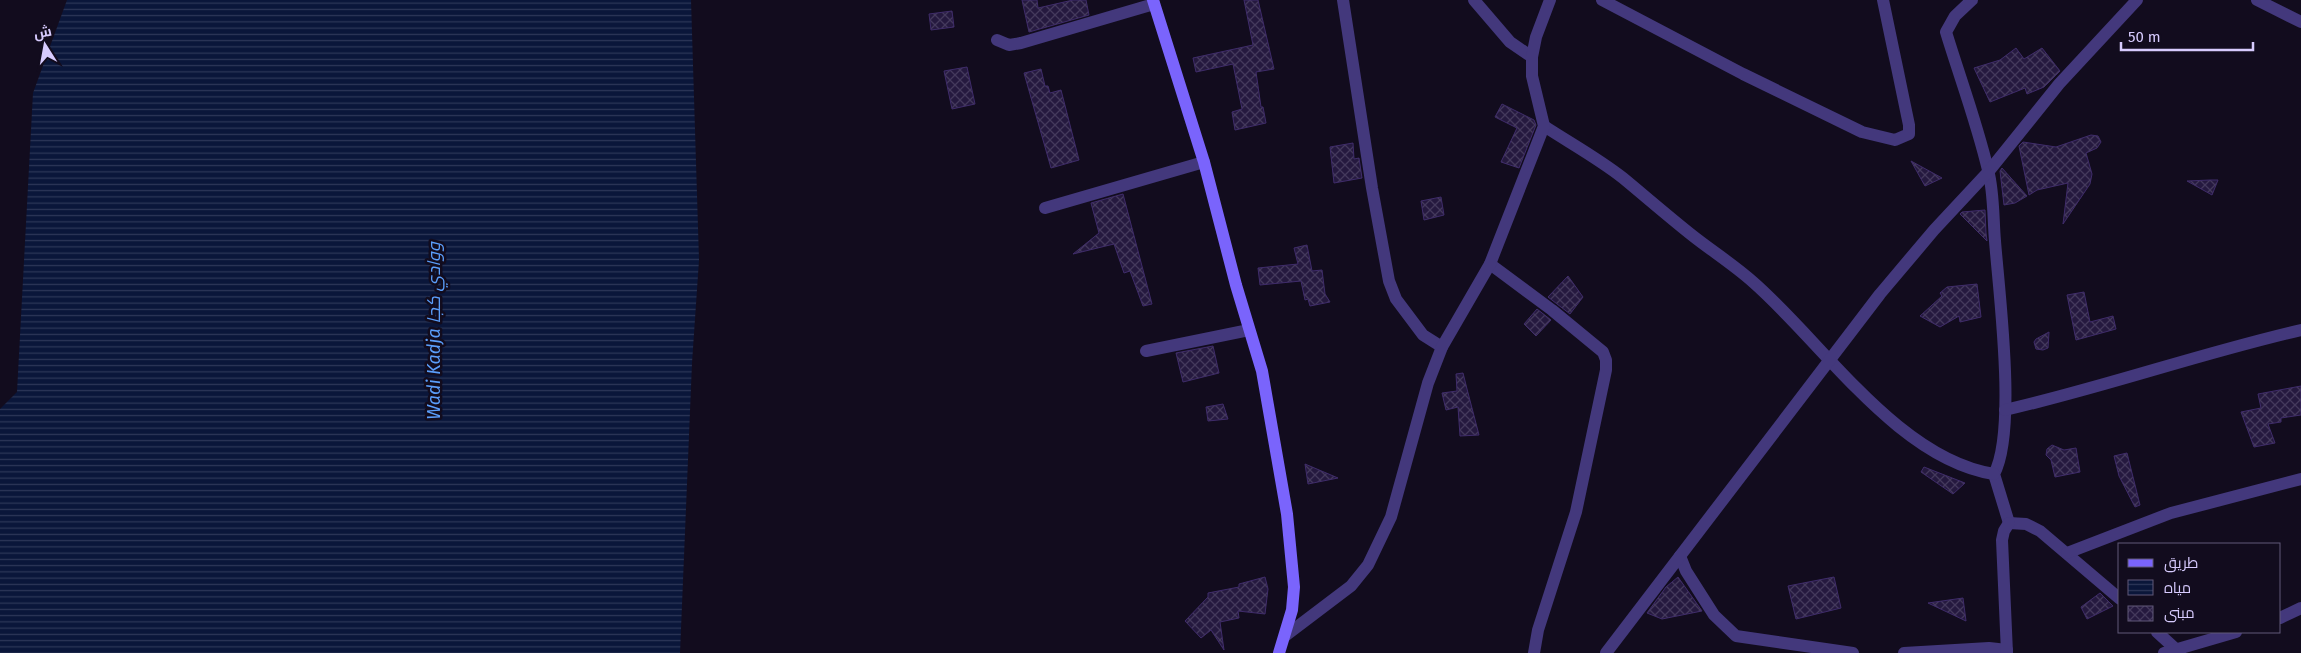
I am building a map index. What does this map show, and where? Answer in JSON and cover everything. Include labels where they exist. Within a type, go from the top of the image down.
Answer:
[{"type":"main road","points":[[1154,2],[1204,162],[1249,330],[1262,371],[1286,514],[1294,586],[1292,610],[1280,653]]},
{"type":"street","points":[[1343,0],[1372,188],[1389,281],[1396,299],[1418,328],[1442,347]]},
{"type":"street","points":[[1474,0],[1510,42],[1532,57]]},
{"type":"street","points":[[1286,636],[1351,586],[1368,565],[1391,516],[1428,383],[1442,347],[1490,264],[1544,126],[1532,76],[1532,57],[1536,37],[1550,0]]},
{"type":"street","points":[[1602,0],[1743,74],[1862,132],[1895,140],[1909,134],[1909,125],[1883,0]]},
{"type":"street","points":[[1904,653],[1989,648],[2007,652],[2002,540],[2008,523],[1994,474],[2000,463],[2003,447],[2005,410],[2002,327],[1989,171],[1946,32],[1955,16],[1972,0]]},
{"type":"street","points":[[1606,653],[1830,358],[1928,237],[1989,171],[2059,84],[2137,0]]},
{"type":"street","points":[[2257,0],[2301,22]]},
{"type":"street","points":[[997,40],[1009,45],[1021,43],[1154,2]]},
{"type":"street","points":[[1544,126],[1622,177],[1651,203],[1752,281],[1830,358],[1865,396],[1914,439],[1932,452],[1979,471],[1994,474]]},
{"type":"street","points":[[1045,208],[1204,162]]},
{"type":"street","points":[[1490,264],[1603,352],[1606,360],[1606,370],[1576,512],[1538,630],[1534,653]]},
{"type":"street","points":[[1146,351],[1249,330]]},
{"type":"street","points":[[2005,410],[2093,389],[2248,342],[2301,330]]},
{"type":"street","points":[[2067,553],[2171,514],[2301,479]]},
{"type":"street","points":[[2008,523],[2026,524],[2040,531],[2118,597]]},
{"type":"street","points":[[1680,556],[1686,571],[1714,615],[1736,636],[1793,649],[1853,653]]},
{"type":"street","points":[[2281,618],[2301,608]]},
{"type":"street","points":[[2158,633],[2174,652],[2233,633]]},
{"type":"water","name":"Wadi Kadja ووادي كجا","points":[[67,0],[691,0],[699,260],[692,363],[680,653],[0,653],[0,409],[17,392],[33,93]]},
{"type":"building","points":[[1022,0],[1037,0],[1038,8],[1073,0],[1086,0],[1089,15],[1029,32]]},
{"type":"building","points":[[1244,0],[1258,0],[1274,69],[1256,72],[1261,107],[1263,107],[1266,123],[1235,130],[1232,112],[1242,109],[1233,64],[1196,72],[1193,58],[1253,45]]},
{"type":"building","points":[[952,11],[954,27],[931,30],[929,14]]},
{"type":"building","points":[[2016,48],[2024,59],[2042,48],[2060,71],[2044,87],[2027,94],[2025,88],[1990,102],[1974,68],[2000,60]]},
{"type":"building","points":[[967,67],[975,104],[952,109],[944,71]]},
{"type":"building","points":[[1041,69],[1045,86],[1048,86],[1050,93],[1061,90],[1079,160],[1051,168],[1024,73]]},
{"type":"building","points":[[1502,104],[1534,120],[1536,125],[1519,168],[1501,162],[1517,128],[1495,117]]},
{"type":"building","points":[[2091,135],[2098,136],[2101,142],[2097,148],[2086,153],[2092,174],[2090,184],[2063,224],[2068,183],[2037,190],[2029,195],[2019,146],[2023,142],[2056,147]]},
{"type":"building","points":[[1353,143],[1354,159],[1359,158],[1362,178],[1334,183],[1330,147]]},
{"type":"building","points":[[1911,161],[1942,178],[1925,186]]},
{"type":"building","points":[[2002,168],[2027,196],[2015,203],[2004,205],[2000,171]]},
{"type":"building","points":[[2218,180],[2212,195],[2187,181]]},
{"type":"building","points":[[1123,194],[1152,304],[1143,306],[1130,271],[1124,273],[1114,244],[1073,254],[1099,233],[1091,203]]},
{"type":"building","points":[[1441,197],[1444,215],[1424,220],[1421,201]]},
{"type":"building","points":[[1985,210],[1987,241],[1960,214],[1962,212]]},
{"type":"building","points":[[1307,245],[1312,271],[1322,270],[1325,294],[1330,302],[1310,306],[1308,299],[1305,300],[1301,281],[1260,285],[1258,268],[1298,264],[1294,248]]},
{"type":"building","points":[[1568,276],[1583,297],[1570,314],[1548,297]]},
{"type":"building","points":[[1977,284],[1981,317],[1960,322],[1959,316],[1940,327],[1920,316],[1942,296],[1940,293],[1947,287]]},
{"type":"building","points":[[2084,292],[2090,322],[2113,316],[2116,329],[2076,340],[2067,295]]},
{"type":"building","points":[[1537,309],[1551,320],[1536,336],[1524,324]]},
{"type":"building","points":[[2049,332],[2048,348],[2043,350],[2036,349],[2034,342],[2036,339]]},
{"type":"building","points":[[1213,346],[1219,373],[1183,382],[1176,353]]},
{"type":"building","points":[[1463,373],[1479,435],[1460,436],[1458,407],[1446,410],[1442,393],[1457,391],[1456,374]]},
{"type":"building","points":[[2301,386],[2301,415],[2281,418],[2281,422],[2268,424],[2275,443],[2254,447],[2241,412],[2261,408],[2258,394]]},
{"type":"building","points":[[1223,404],[1228,419],[1208,421],[1206,407]]},
{"type":"building","points":[[2052,445],[2064,450],[2076,448],[2080,472],[2055,477],[2051,460],[2046,455],[2047,449]]},
{"type":"building","points":[[2127,453],[2140,505],[2135,507],[2119,476],[2114,456]]},
{"type":"building","points":[[1305,464],[1338,478],[1308,484]]},
{"type":"building","points":[[1924,467],[1965,483],[1953,494],[1921,472]]},
{"type":"building","points":[[1265,577],[1268,589],[1265,614],[1238,611],[1239,618],[1220,622],[1224,650],[1211,630],[1201,638],[1185,621],[1208,597],[1208,593],[1239,587],[1239,584]]},
{"type":"building","points":[[1678,577],[1702,611],[1662,619],[1647,613],[1666,587]]},
{"type":"building","points":[[1834,577],[1841,608],[1796,619],[1788,586]]},
{"type":"building","points":[[2100,593],[2113,606],[2087,619],[2081,607]]},
{"type":"building","points":[[1963,598],[1966,621],[1928,603]]}]
